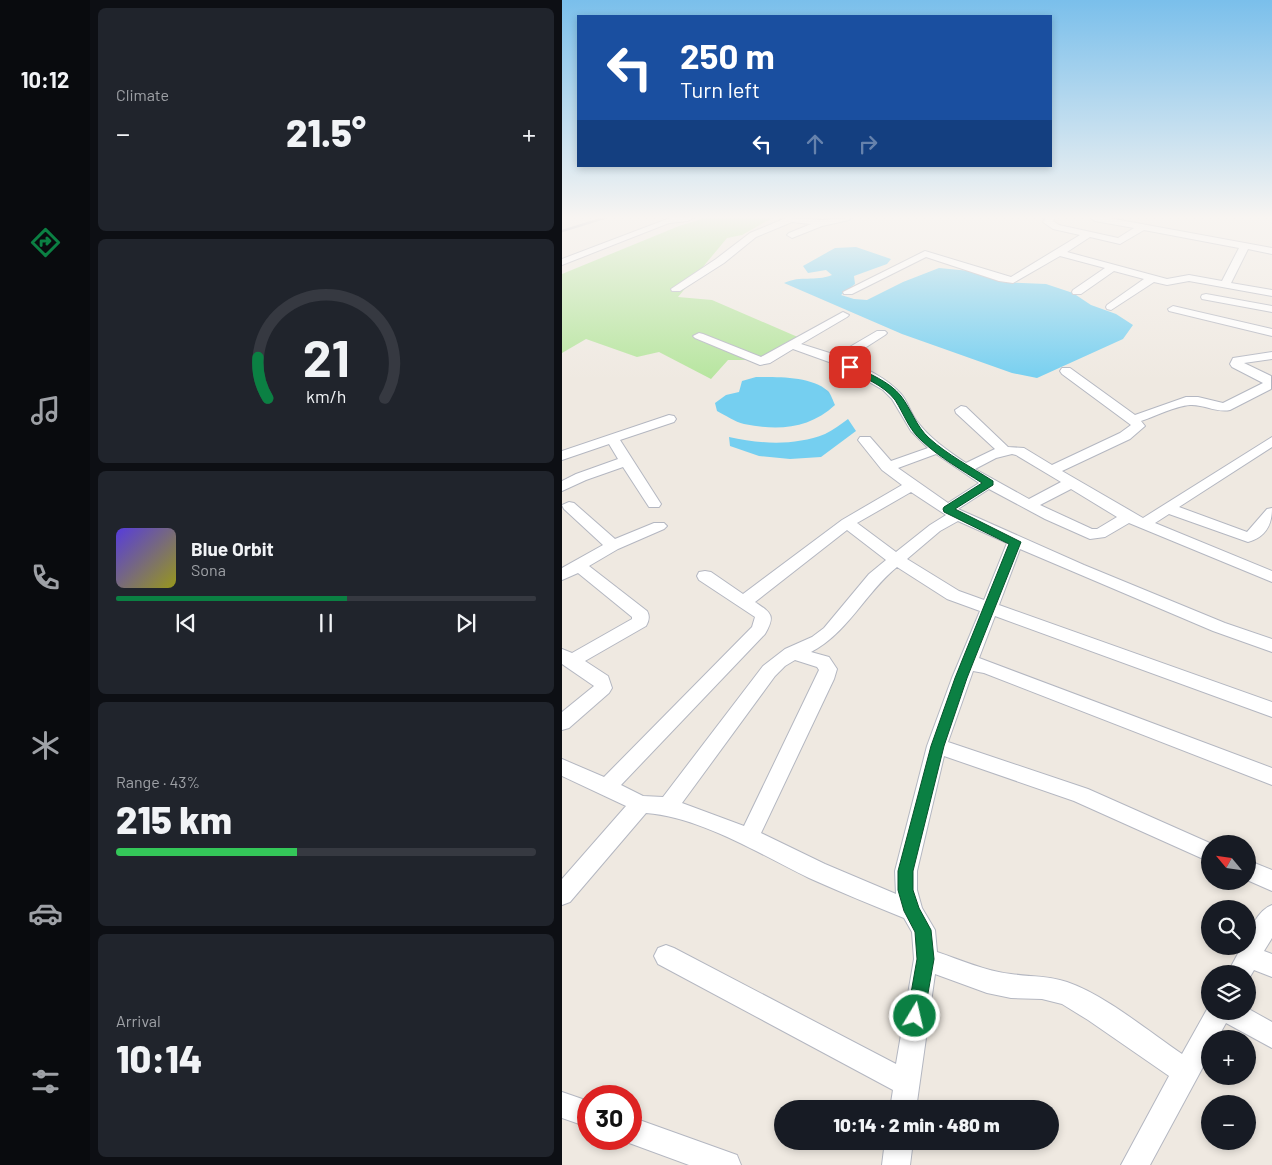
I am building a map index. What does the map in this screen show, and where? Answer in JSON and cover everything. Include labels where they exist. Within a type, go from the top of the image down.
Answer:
[{"type":"street","points":[[676,289],[702,272]]},
{"type":"street","points":[[848,292],[888,272]]},
{"type":"street","points":[[981,272],[1008,281],[1027,272]]},
{"type":"street","points":[[1077,292],[1106,272]]},
{"type":"street","points":[[1129,272],[1171,282],[1189,278],[1272,293]]},
{"type":"street","points":[[1226,285],[1232,272]]},
{"type":"street","points":[[1111,307],[1152,278]]},
{"type":"street","points":[[1206,297],[1272,309]]},
{"type":"street","points":[[1173,309],[1272,333]]},
{"type":"street","points":[[699,336],[760,361],[766,360],[843,315]]},
{"type":"street","points":[[835,361],[881,333]]},
{"type":"street","points":[[791,345],[864,373],[890,389],[898,398],[915,428],[937,449],[989,483],[1030,504],[1090,534],[1100,534],[1128,517]]},
{"type":"street","points":[[1133,420],[1186,401],[1198,401],[1225,407],[1270,387],[1267,380],[1236,364],[1237,361],[1243,359],[1272,355]]},
{"type":"street","points":[[1050,471],[1130,433],[1138,426],[1133,420],[1066,371]]},
{"type":"street","points":[[961,410],[1005,451]]},
{"type":"street","points":[[562,456],[669,419]]},
{"type":"street","points":[[613,439],[654,504]]},
{"type":"street","points":[[864,440],[887,467],[910,486],[952,512],[1015,542],[1219,627],[1272,646]]},
{"type":"street","points":[[1143,524],[1272,441]]},
{"type":"street","points":[[887,467],[937,449]]},
{"type":"street","points":[[966,468],[1005,451],[1019,451],[1128,517],[1272,577]]},
{"type":"street","points":[[562,487],[581,477],[626,461]]},
{"type":"street","points":[[668,806],[779,660],[830,632],[875,578],[989,483]]},
{"type":"street","points":[[1030,504],[1070,483]]},
{"type":"street","points":[[744,602],[847,523],[910,486]]},
{"type":"street","points":[[569,506],[613,546]]},
{"type":"street","points":[[1166,508],[1248,537],[1255,534],[1272,512]]},
{"type":"street","points":[[847,523],[897,560],[942,589],[989,608],[1272,710]]},
{"type":"street","points":[[562,575],[613,546],[659,526]]},
{"type":"street","points":[[904,1100],[926,959],[923,930],[912,911],[906,890],[906,871],[937,746],[961,678],[1015,542]]},
{"type":"street","points":[[567,658],[640,622],[642,616],[579,566]]},
{"type":"street","points":[[606,788],[758,630],[764,621],[763,615],[705,576]]},
{"type":"street","points":[[749,837],[826,679],[828,669],[823,662],[791,653]]},
{"type":"street","points":[[562,723],[603,688],[602,681],[567,658]]},
{"type":"street","points":[[967,666],[978,664],[990,668],[1272,777]]},
{"type":"street","points":[[937,746],[1081,795],[1201,849]]},
{"type":"street","points":[[562,767],[641,804],[668,806],[749,837],[817,871],[912,911]]},
{"type":"street","points":[[562,895],[641,804]]},
{"type":"street","points":[[1256,874],[1272,881]]},
{"type":"street","points":[[1244,965],[1272,915]]},
{"type":"street","points":[[666,956],[906,1083]]},
{"type":"street","points":[[926,959],[987,981],[1012,986],[1042,987],[1067,994],[1098,1011],[1185,1071]]},
{"type":"street","points":[[1256,965],[1272,966]]},
{"type":"street","points":[[1135,1165],[1214,1020]]},
{"type":"street","points":[[1244,1020],[1272,1036]]},
{"type":"street","points":[[562,1104],[577,1110]]},
{"type":"street","points":[[642,1134],[727,1165]]},
{"type":"street","points":[[896,1165],[898,1150]]},
{"type":"green space","points":[[566,272],[698,272],[678,297],[712,300],[800,338],[761,360],[728,360],[711,379],[659,352],[637,357],[586,339],[562,353],[562,274]]},
{"type":"water","points":[[829,272],[864,272],[854,276],[855,284],[841,295],[867,300],[928,272],[974,272],[1001,282],[1046,284],[1073,293],[1091,305],[1116,314],[1133,325],[1123,339],[1037,378],[1012,373],[902,334],[784,283],[796,279],[819,278],[832,275]]},
{"type":"water","points":[[756,377],[794,378],[813,382],[828,391],[835,405],[815,419],[792,426],[781,427],[744,424],[717,411],[715,403],[726,395],[739,392],[742,381]]},
{"type":"water","points":[[848,419],[856,431],[821,457],[790,459],[759,456],[730,446],[729,437],[777,443],[802,441],[825,434]]},
{"type":"route","points":[[850,367],[890,389],[898,398],[915,428],[925,439],[949,458],[989,483],[948,509],[1015,542],[961,678],[937,746],[906,871],[906,890],[912,911],[923,930],[926,959],[915,1016]]}]
